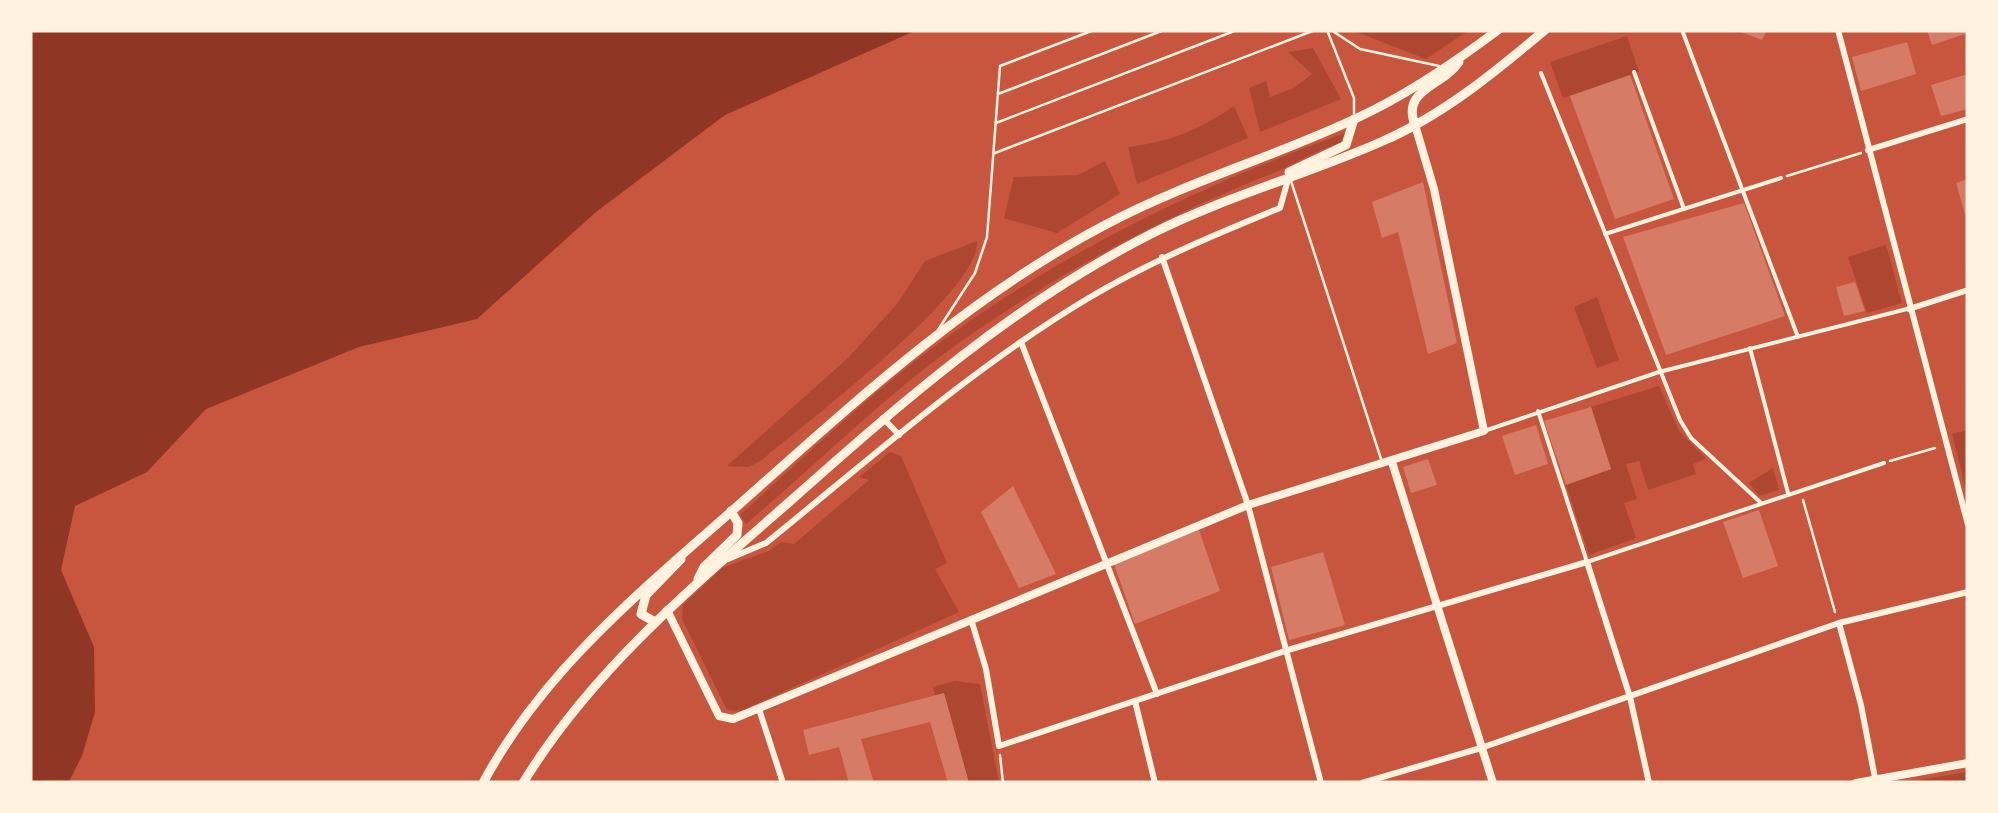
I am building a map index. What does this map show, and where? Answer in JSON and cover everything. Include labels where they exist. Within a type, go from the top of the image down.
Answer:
[{"type":"main road","points":[[483,783],[527,716],[576,655],[692,544],[934,336],[1106,224],[1262,154],[1354,120],[1461,58],[1498,30]]},
{"type":"main road","points":[[523,783],[551,738],[598,680],[655,622],[882,418],[968,347],[1059,287],[1177,222],[1289,175],[1347,156],[1416,124],[1502,66],[1541,30]]},
{"type":"main road","points":[[1416,124],[1410,107],[1414,96],[1448,74],[1461,58]]},
{"type":"main road","points":[[1278,180],[1304,162],[1346,146],[1354,120]]},
{"type":"main road","points":[[695,586],[704,566],[737,535],[738,524],[731,512]]},
{"type":"main road","points":[[655,622],[641,614],[643,600],[692,544]]},
{"type":"street","points":[[1682,30],[1798,337]]},
{"type":"street","points":[[1838,30],[1968,525]]},
{"type":"street","points":[[1634,72],[1684,209]]},
{"type":"street","points":[[1541,73],[1686,431],[1760,502]]},
{"type":"street","points":[[1868,150],[1968,119]]},
{"type":"street","points":[[1416,124],[1434,189],[1484,430]]},
{"type":"street","points":[[722,561],[766,544],[1021,342],[1162,257],[1280,208],[1287,198],[1289,175]]},
{"type":"street","points":[[1605,234],[1781,178]]},
{"type":"street","points":[[1162,257],[1248,505],[1322,783]]},
{"type":"street","points":[[668,610],[718,716],[733,719],[1248,505],[1387,464],[1659,372],[1968,290]]},
{"type":"street","points":[[1021,342],[1156,694]]},
{"type":"street","points":[[1750,347],[1788,493]]},
{"type":"street","points":[[1538,412],[1630,697],[1649,783]]},
{"type":"street","points":[[882,418],[899,435]]},
{"type":"street","points":[[971,619],[989,683],[1000,746],[1288,650],[1588,562],[1884,463]]},
{"type":"street","points":[[1387,464],[1493,783]]},
{"type":"street","points":[[1362,783],[1481,748],[1838,623],[1968,592]]},
{"type":"street","points":[[1838,623],[1861,704],[1875,778]]},
{"type":"street","points":[[1134,701],[1155,783]]},
{"type":"street","points":[[759,708],[784,783]]},
{"type":"street","points":[[1856,783],[1968,763]]},
{"type":"lane","points":[[934,336],[966,289],[985,247],[1000,66],[1094,30]]},
{"type":"lane","points":[[998,94],[1164,30]]},
{"type":"lane","points":[[996,124],[1237,30]]},
{"type":"lane","points":[[994,154],[1316,30]]},
{"type":"lane","points":[[1329,30],[1360,49],[1446,67]]},
{"type":"lane","points":[[1329,30],[1354,98],[1354,120]]},
{"type":"lane","points":[[1289,175],[1387,464]]},
{"type":"path","points":[[1781,178],[1868,150]]},
{"type":"path","points":[[1884,463],[1948,444]]},
{"type":"path","points":[[1800,489],[1838,623]]},
{"type":"path","points":[[1000,746],[1004,783]]},
{"type":"shaded area","points":[[30,30],[917,30],[725,115],[596,212],[477,319],[359,347],[206,409],[147,472],[75,506],[61,570],[94,647],[95,712],[82,756],[68,783],[30,783]]},
{"type":"shaded area","points":[[1351,30],[1469,30],[1426,59]]},
{"type":"shaded area","points":[[1627,36],[1639,72],[1563,98],[1550,62]]},
{"type":"shaded area","points":[[1313,48],[1341,99],[1260,132],[1249,88],[1266,81],[1270,97],[1294,88],[1312,74],[1288,52]]},
{"type":"shaded area","points":[[1234,106],[1248,138],[1137,184],[1128,147],[1184,134]]},
{"type":"shaded area","points":[[1345,133],[1340,143],[1148,229],[1031,295],[928,366],[746,524],[740,515],[899,374],[1022,287],[1179,202]]},
{"type":"shaded area","points":[[1105,161],[1120,194],[1057,233],[1004,218],[1014,177],[1078,175]]},
{"type":"shaded area","points":[[977,241],[971,263],[951,291],[887,355],[762,460],[749,467],[727,466],[848,358],[897,304],[925,261]]},
{"type":"shaded area","points":[[1886,245],[1902,303],[1867,313],[1848,257]]},
{"type":"shaded area","points":[[1597,297],[1619,360],[1597,368],[1574,307]]},
{"type":"shaded area","points":[[1659,386],[1679,431],[1706,459],[1693,464],[1696,474],[1648,490],[1639,461],[1626,464],[1637,499],[1624,503],[1636,538],[1589,555],[1566,485],[1611,469],[1591,407]]},
{"type":"shaded area","points":[[1968,430],[1968,497],[1952,434]]},
{"type":"shaded area","points":[[890,452],[901,456],[947,563],[935,569],[959,612],[741,711],[727,710],[682,619],[683,605],[722,568],[769,551],[781,542],[794,544],[869,480],[859,477]]},
{"type":"shaded area","points":[[1773,468],[1779,490],[1759,496],[1749,483]]},
{"type":"shaded area","points":[[955,681],[980,684],[999,783],[969,783],[944,694],[935,696],[933,687]]},
{"type":"shaded area","points":[[1968,772],[1968,783],[1909,783],[1913,781]]},
{"type":"building","points":[[1736,30],[1767,30],[1762,40]]},
{"type":"building","points":[[1927,30],[1968,30],[1968,33],[1932,45]]},
{"type":"building","points":[[1907,42],[1916,74],[1861,91],[1852,57]]},
{"type":"building","points":[[1968,74],[1968,109],[1941,116],[1931,85]]},
{"type":"building","points":[[1630,75],[1674,199],[1615,219],[1570,96]]},
{"type":"building","points":[[1968,179],[1968,221],[1967,221],[1956,183]]},
{"type":"building","points":[[1423,182],[1457,343],[1428,354],[1398,232],[1382,238],[1372,202]]},
{"type":"building","points":[[1744,203],[1785,316],[1666,355],[1623,237]]},
{"type":"building","points":[[1855,282],[1865,311],[1844,316],[1836,287]]},
{"type":"building","points":[[1591,407],[1611,469],[1566,485],[1544,421]]},
{"type":"building","points":[[1536,425],[1548,464],[1515,475],[1502,436]]},
{"type":"building","points":[[1428,459],[1437,485],[1411,493],[1403,467]]},
{"type":"building","points":[[1013,486],[1056,574],[1019,588],[981,512]]},
{"type":"building","points":[[1759,510],[1778,566],[1743,578],[1723,522]]},
{"type":"building","points":[[1199,530],[1220,591],[1135,624],[1114,564]]},
{"type":"building","points":[[1323,552],[1345,625],[1289,640],[1271,567]]},
{"type":"building","points":[[944,693],[969,783],[948,783],[930,722],[861,739],[874,783],[849,783],[839,747],[809,755],[803,730]]}]
